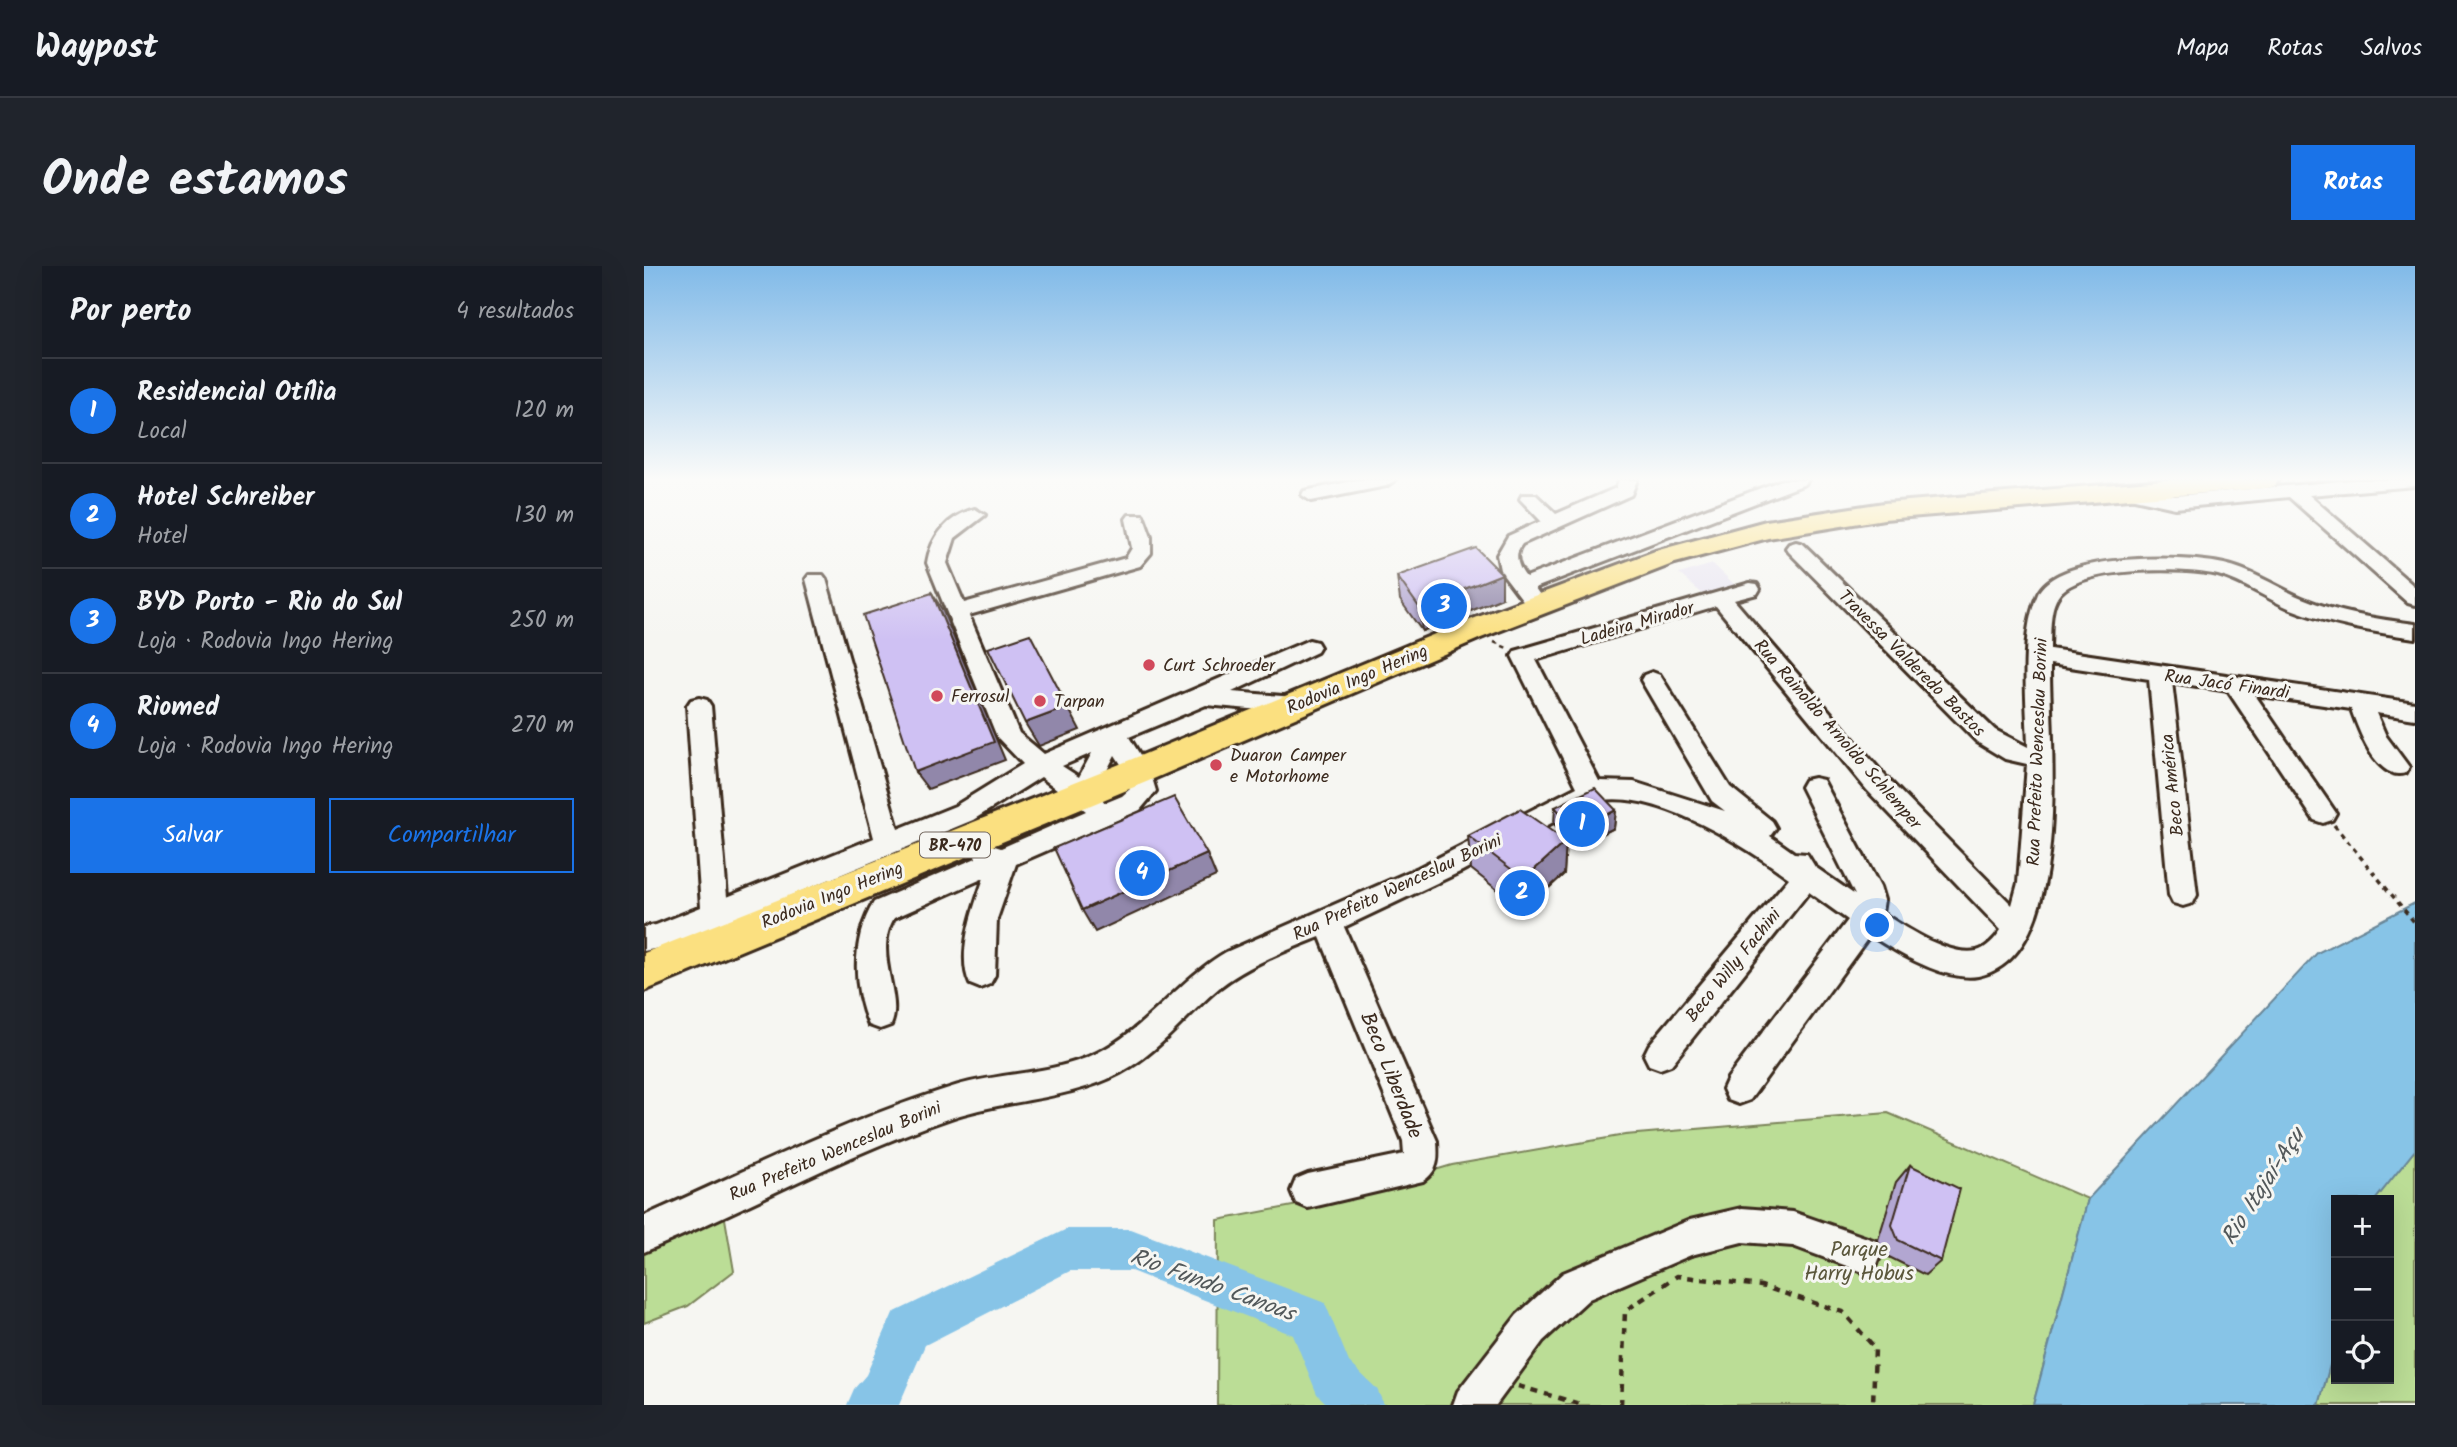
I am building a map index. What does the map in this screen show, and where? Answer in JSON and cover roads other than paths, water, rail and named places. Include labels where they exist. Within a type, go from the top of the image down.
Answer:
[{"type":"highway","name":"Rodovia Ingo Hering","points":[[644,972],[899,854],[1093,804],[1138,771],[1227,733],[1284,704],[1470,631],[1530,595],[1665,556],[1758,533]]},
{"type":"street","points":[[950,533],[939,545],[937,563],[1009,737],[1020,751],[1093,804]]},
{"type":"street","points":[[958,611],[1133,562],[1141,557],[1144,551],[1140,533]]},
{"type":"street","points":[[1532,533],[1515,540],[1505,555],[1507,565],[1530,595],[1675,533]]},
{"type":"street","points":[[2341,533],[2415,598]]},
{"type":"street","name":"Travessa Valderedo Bastos","points":[[1796,548],[1986,736],[2014,753],[2040,758]]},
{"type":"street","name":"Rua Prefeito Wenceslau Borini","points":[[644,1234],[917,1114],[986,1092],[1076,1074],[1107,1064],[1142,1041],[1201,986],[1228,966],[1476,852],[1592,792],[1605,789],[1633,792],[1739,829],[1867,917],[1934,956],[1955,964],[1974,965],[1989,960],[2007,943],[2017,928],[2028,904],[2032,883],[2040,758],[2043,610],[2049,593],[2057,584],[2069,577],[2085,573],[2153,565],[2194,565],[2224,571],[2323,612],[2384,627],[2415,631]]},
{"type":"street","points":[[816,579],[899,854]]},
{"type":"street","name":"Ladeira Mirador","points":[[1592,792],[1524,656],[1750,589]]},
{"type":"street","name":"Rua Rainoldo Arnoldo Schlemper","points":[[1721,598],[1876,783],[2017,928]]},
{"type":"street","points":[[644,939],[658,937],[715,914],[899,854],[1041,765],[1212,697],[1309,647]]},
{"type":"street","name":"Rua Jacó Finardi","points":[[2040,655],[2415,711]]},
{"type":"street","points":[[1263,669],[1284,704]]},
{"type":"street","name":"Beco América","points":[[2161,674],[2183,895]]},
{"type":"street","points":[[1652,680],[1721,794],[1792,852],[1806,876]]},
{"type":"street","points":[[2235,685],[2323,813]]},
{"type":"street","points":[[1212,697],[1284,704]]},
{"type":"street","points":[[1212,697],[1227,733]]},
{"type":"street","points":[[2360,703],[2375,740],[2398,767]]},
{"type":"street","points":[[699,706],[715,914]]},
{"type":"street","points":[[1114,734],[1138,771]]},
{"type":"street","points":[[880,1014],[870,962],[877,917],[884,909],[997,860],[1093,804],[1114,734]]},
{"type":"street","points":[[1739,1089],[1867,917],[1870,900],[1866,887],[1814,786]]},
{"type":"street","points":[[899,854],[947,862],[984,855],[1003,865],[983,919],[980,975]]},
{"type":"street","name":"Beco Willy Fachini","points":[[1660,1055],[1806,876]]},
{"type":"street","name":"Beco Liberdade","points":[[1308,1191],[1411,1169],[1421,1162],[1422,1153],[1420,1141],[1327,921]]},
{"type":"street","points":[[1482,1392],[1530,1328],[1576,1286],[1690,1238],[1742,1225],[1793,1229],[1863,1254]]},
{"type":"water","name":"Rio Itajaí-Açu","points":[[2415,903],[2415,1150],[2379,1195],[2331,1195],[2331,1361],[2319,1405],[2033,1405],[2088,1199],[2317,953]]},
{"type":"waterway","name":"Rio Fundo Canoas","points":[[870,1405],[882,1391],[909,1329],[1067,1250],[1131,1250],[1309,1319],[1333,1378],[1361,1405]]},
{"type":"place","name":"BYD Porto - Rio do Sul","points":[[1444,606]]},
{"type":"place","name":"Curt Schroeder","points":[[1149,665]]},
{"type":"place","name":"Ferrosul","points":[[937,696]]},
{"type":"place","name":"Tarpan","points":[[1040,701]]},
{"type":"place","name":"Duaron Camper e Motorhome","points":[[1216,765]]},
{"type":"place","name":"Residencial Otília","points":[[1582,824]]},
{"type":"place","name":"Riomed","points":[[1142,873]]},
{"type":"place","name":"Hotel Schreiber","points":[[1522,893]]},
{"type":"park label","name":"Parque Harry Hobus","points":[[1859,1261]]}]
